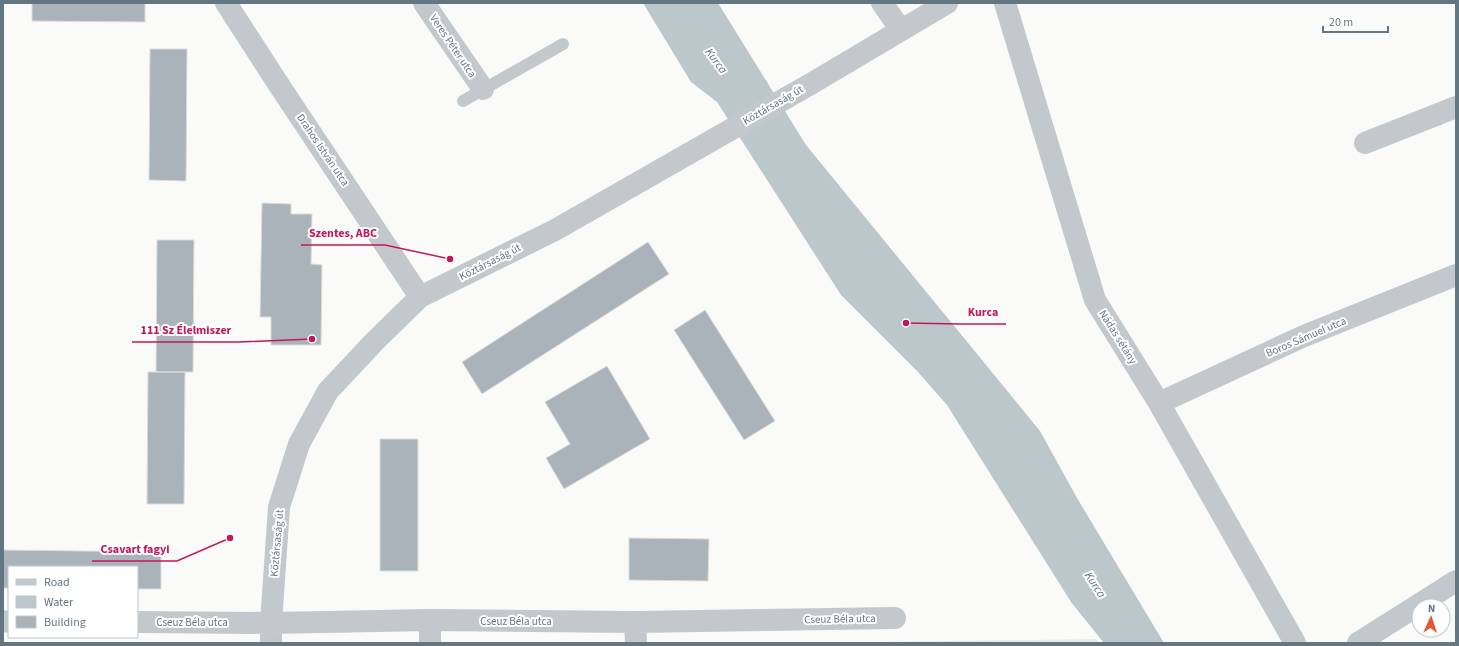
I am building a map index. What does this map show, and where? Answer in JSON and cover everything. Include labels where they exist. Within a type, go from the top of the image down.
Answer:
[{"type":"street","name":"Drahos István utca","points":[[226,3],[420,297]]},
{"type":"street","name":"Veres Péter utca","points":[[424,3],[482,89]]},
{"type":"street","points":[[882,3],[901,30]]},
{"type":"street","name":"Köztársaság út","points":[[271,633],[279,507],[299,444],[328,391],[374,342],[420,297],[555,230],[814,82],[948,3]]},
{"type":"street","name":"Nádas sétány","points":[[1005,3],[1095,300],[1159,403],[1295,643]]},
{"type":"street","points":[[1365,143],[1456,107]]},
{"type":"street","name":"Boros Sámuel utca","points":[[1159,403],[1304,336],[1456,275]]},
{"type":"street","points":[[1358,643],[1456,581]]},
{"type":"street","name":"Cseuz Béla utca","points":[[138,622],[271,633],[430,620],[635,622],[895,618]]},
{"type":"street","points":[[430,620],[430,643]]},
{"type":"street","points":[[635,622],[636,643]]},
{"type":"lane","points":[[463,101],[563,44]]},
{"type":"shaded area","points":[[1096,639],[1099,643],[815,643]]},
{"type":"water","points":[[643,3],[718,3],[806,145],[1040,431],[1077,498],[1164,643],[1104,643],[1071,602],[947,405],[918,372],[841,295],[717,102],[691,82]]},
{"type":"building","points":[[32,3],[145,3],[145,22],[32,21]]},
{"type":"building","points":[[150,49],[187,49],[186,181],[149,180]]},
{"type":"building","points":[[262,203],[291,204],[291,214],[312,214],[311,264],[322,265],[321,345],[271,345],[271,317],[260,317]]},
{"type":"building","points":[[157,240],[194,240],[193,372],[156,372]]},
{"type":"building","points":[[648,242],[669,274],[482,394],[462,362]]},
{"type":"building","points":[[705,310],[775,421],[744,440],[674,330]]},
{"type":"building","points":[[607,366],[650,439],[564,489],[546,458],[570,444],[545,402]]},
{"type":"building","points":[[148,372],[185,372],[184,504],[147,504]]},
{"type":"building","points":[[380,439],[418,439],[418,571],[380,571]]},
{"type":"building","points":[[629,538],[709,539],[708,581],[629,580]]},
{"type":"building","points":[[3,550],[161,552],[161,589],[138,589],[138,566],[8,566],[8,588],[3,588]]},
{"type":"place","name":"Szentes, ABC","points":[[450,259]]},
{"type":"place","name":"Kurca","points":[[906,323]]},
{"type":"place","name":"111 Sz Élelmiszer","points":[[312,339]]},
{"type":"place","name":"Csavart fagyi","points":[[230,538]]}]
